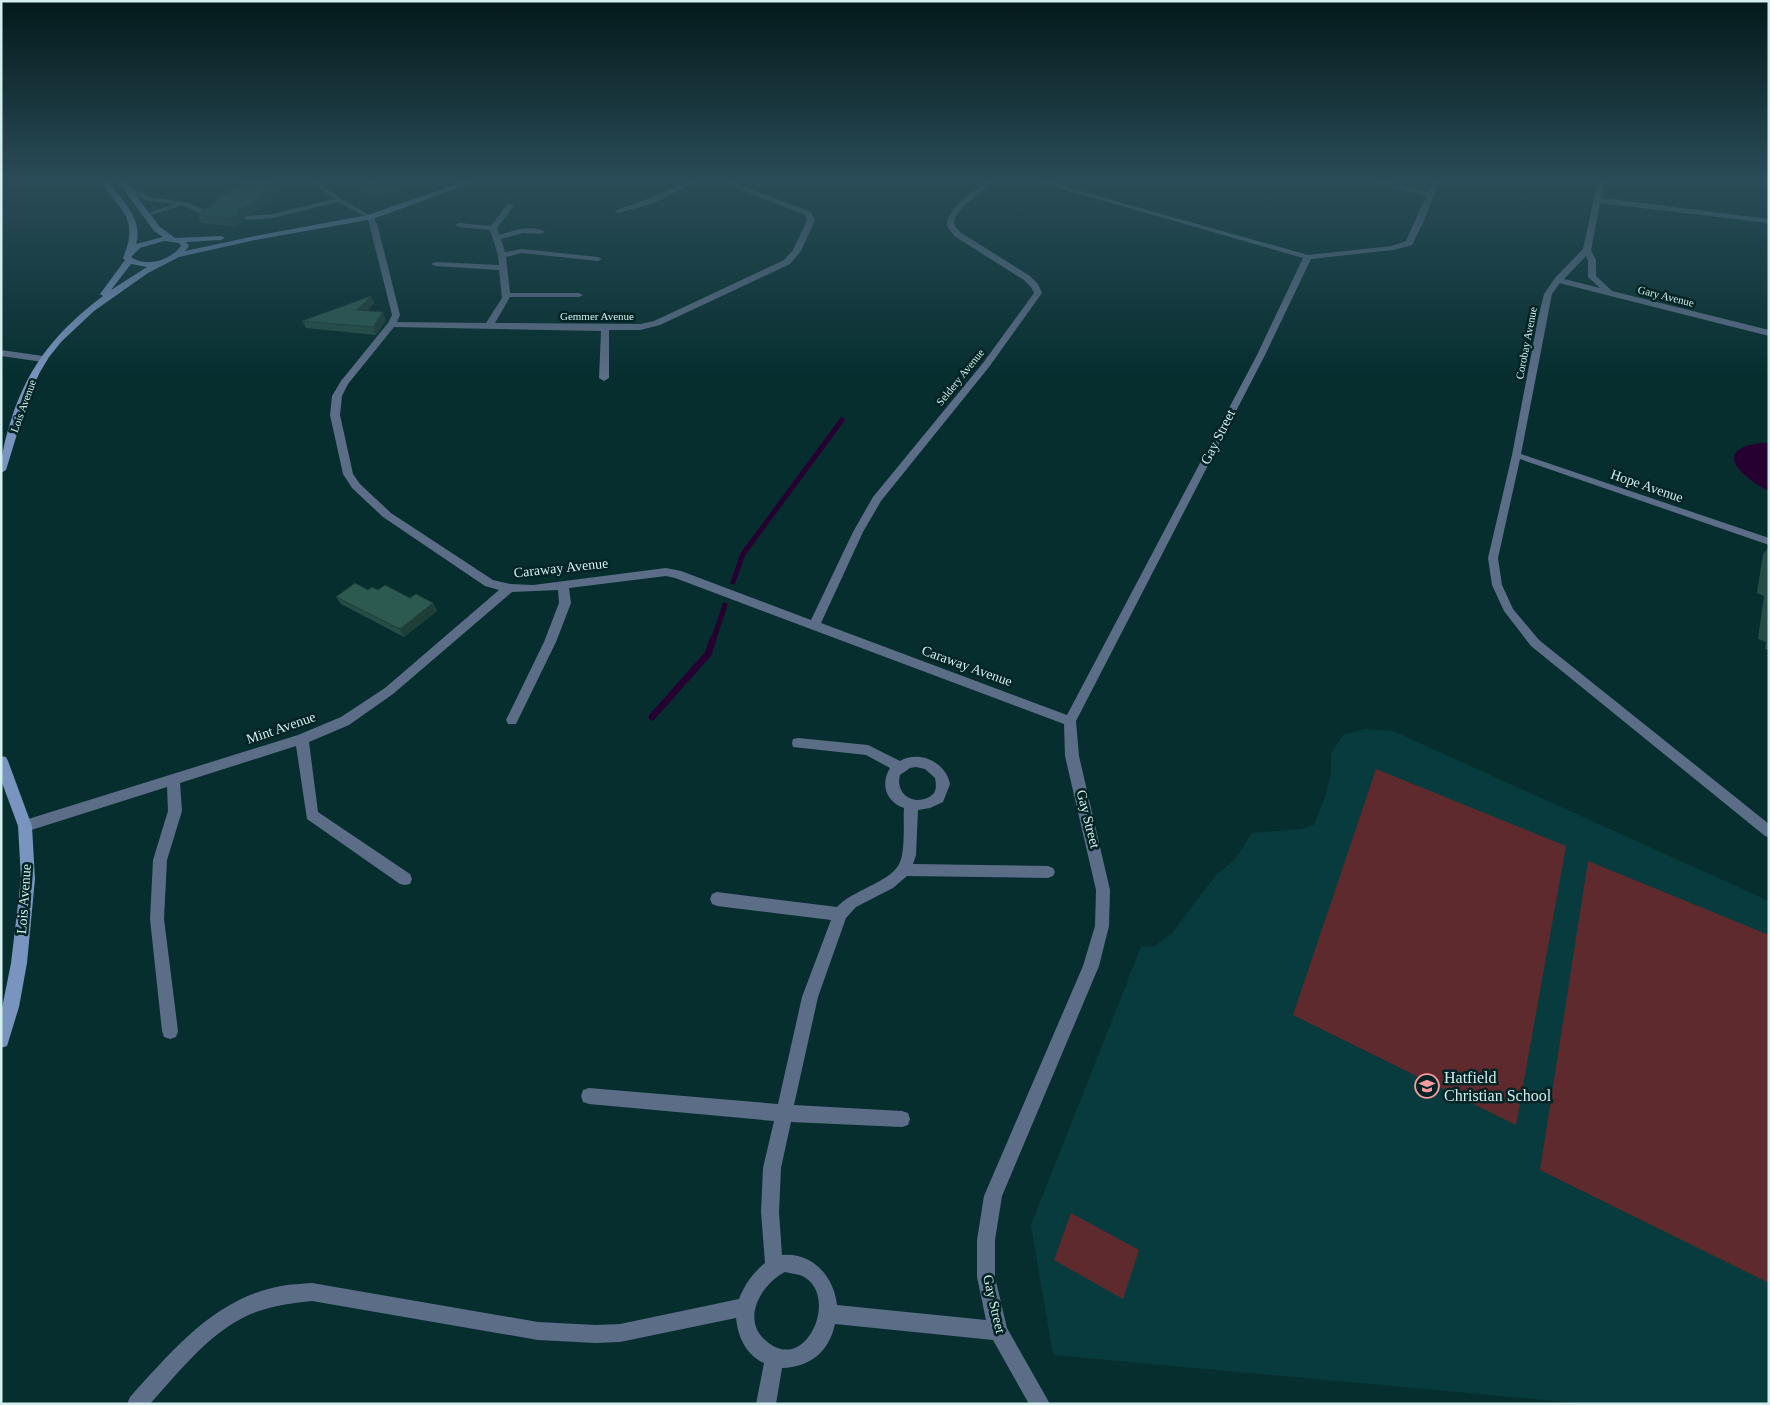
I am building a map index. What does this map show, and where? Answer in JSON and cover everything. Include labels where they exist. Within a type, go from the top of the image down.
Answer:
[{"type":"street","points":[[129,256],[132,246]]},
{"type":"street","points":[[129,256],[143,246]]},
{"type":"street","points":[[178,255],[184,246]]},
{"type":"street","points":[[178,255],[221,246]]},
{"type":"street","points":[[378,246],[396,311],[392,324]]},
{"type":"street","points":[[489,326],[506,300],[502,255],[499,246]]},
{"type":"street","name":"Gemmer Avenue","points":[[392,324],[640,327],[657,323],[775,269],[793,257],[799,246]]},
{"type":"street","name":"Seldery Avenue","points":[[814,626],[858,532],[877,500],[986,365],[1034,302],[1038,293],[1035,286],[1027,278],[975,246]]},
{"type":"street","points":[[1267,246],[1308,257],[1404,246]]},
{"type":"street","points":[[1588,246],[1587,250],[1592,260],[1592,276],[1612,294]]},
{"type":"street","name":"Corobay Avenue","points":[[1558,280],[1587,250]]},
{"type":"street","points":[[502,255],[522,252],[598,258]]},
{"type":"street","name":"Lois Avenue","points":[[1,470],[24,397],[43,359],[61,338],[97,304],[139,274],[178,255]]},
{"type":"street","points":[[129,256],[139,264],[162,262]]},
{"type":"street","name":"Lois Avenue","points":[[97,304],[129,256]]},
{"type":"street","name":"Gay Street","points":[[1040,1404],[998,1332],[986,1277],[986,1240],[993,1196],[1091,966],[1102,926],[1103,890],[1072,756],[1070,721],[1261,355],[1308,257]]},
{"type":"street","points":[[434,264],[503,268]]},
{"type":"street","name":"Gary Avenue","points":[[1558,280],[1769,333]]},
{"type":"street","points":[[506,295],[579,295]]},
{"type":"street","name":"Caraway Avenue","points":[[392,324],[348,378],[337,396],[335,415],[348,474],[356,486],[387,515],[488,583],[508,589],[536,588],[666,572],[689,577],[814,626],[1070,721]]},
{"type":"street","points":[[604,378],[605,328]]},
{"type":"street","points":[[1,353],[43,359]]},
{"type":"street","points":[[512,720],[550,642],[565,603],[563,585]]},
{"type":"street","name":"Mint Avenue","points":[[25,826],[302,739],[346,721],[389,691],[508,589]]},
{"type":"street","points":[[302,739],[312,815],[405,879]]},
{"type":"street","points":[[798,743],[868,750],[900,767]]},
{"type":"street","name":"Lois Avenue","points":[[1,761],[25,826],[28,879],[11,1007],[1,1040]]},
{"type":"street","points":[[907,763],[924,763],[932,766],[942,777],[944,784],[938,798],[923,805],[911,805],[898,799],[891,786],[894,772],[900,767],[907,763]]},
{"type":"street","points":[[170,1032],[157,918],[160,860],[175,811],[173,779]]},
{"type":"street","points":[[774,1267],[770,1212],[772,1168],[810,997],[840,914],[851,902],[888,883],[904,870],[909,855],[911,805]]},
{"type":"street","points":[[904,870],[1048,872]]},
{"type":"street","points":[[718,899],[840,914]]},
{"type":"street","points":[[588,1096],[783,1113],[902,1119]]},
{"type":"street","points":[[784,1263],[794,1263],[804,1266],[813,1272],[826,1290],[829,1314],[824,1330],[816,1344],[804,1355],[789,1360],[774,1358],[761,1351],[751,1339],[746,1324],[746,1307],[756,1282],[774,1267],[784,1263]]},
{"type":"street","points":[[137,1404],[201,1335],[222,1319],[252,1302],[292,1293],[312,1292],[538,1331],[596,1334],[620,1333],[746,1307]]},
{"type":"street","points":[[829,1314],[998,1332]]},
{"type":"street","points":[[766,1404],[774,1358]]},
{"type":"lane","name":"Corobay Avenue","points":[[1558,280],[1548,294],[1542,319],[1516,455],[1493,558],[1497,585],[1509,611],[1535,643],[1769,832]]},
{"type":"lane","name":"Hope Avenue","points":[[1516,455],[1769,542]]},
{"type":"shaded area","points":[[1769,443],[1769,491],[1741,472],[1734,457],[1737,451],[1746,446]]},
{"type":"shaded area","name":"Hatfield Christian School","points":[[1364,729],[1393,731],[1769,901],[1769,1404],[1589,1404],[1053,1355],[1031,1225],[1141,947],[1155,946],[1172,933],[1216,875],[1235,859],[1252,833],[1301,829],[1314,825],[1325,797],[1331,774],[1331,754],[1343,735]]},
{"type":"shaded area","points":[[1376,769],[1566,846],[1516,1125],[1293,1015]]},
{"type":"shaded area","points":[[1588,861],[1769,935],[1769,1283],[1540,1170]]},
{"type":"shaded area","points":[[1071,1213],[1139,1250],[1123,1299],[1054,1260]]},
{"type":"building","points":[[371,296],[357,310],[383,312],[373,327],[302,321]]},
{"type":"building","points":[[355,583],[368,590],[372,587],[378,590],[385,585],[410,598],[416,594],[433,603],[400,629],[336,597]]},
{"type":"waterway","points":[[733,582],[743,554],[842,420]]},
{"type":"waterway","points":[[713,641],[725,605]]},
{"type":"waterway","points":[[652,717],[708,654],[713,639]]},
{"type":"place","name":"Hatfield Christian School","points":[[1427,1086]]}]
